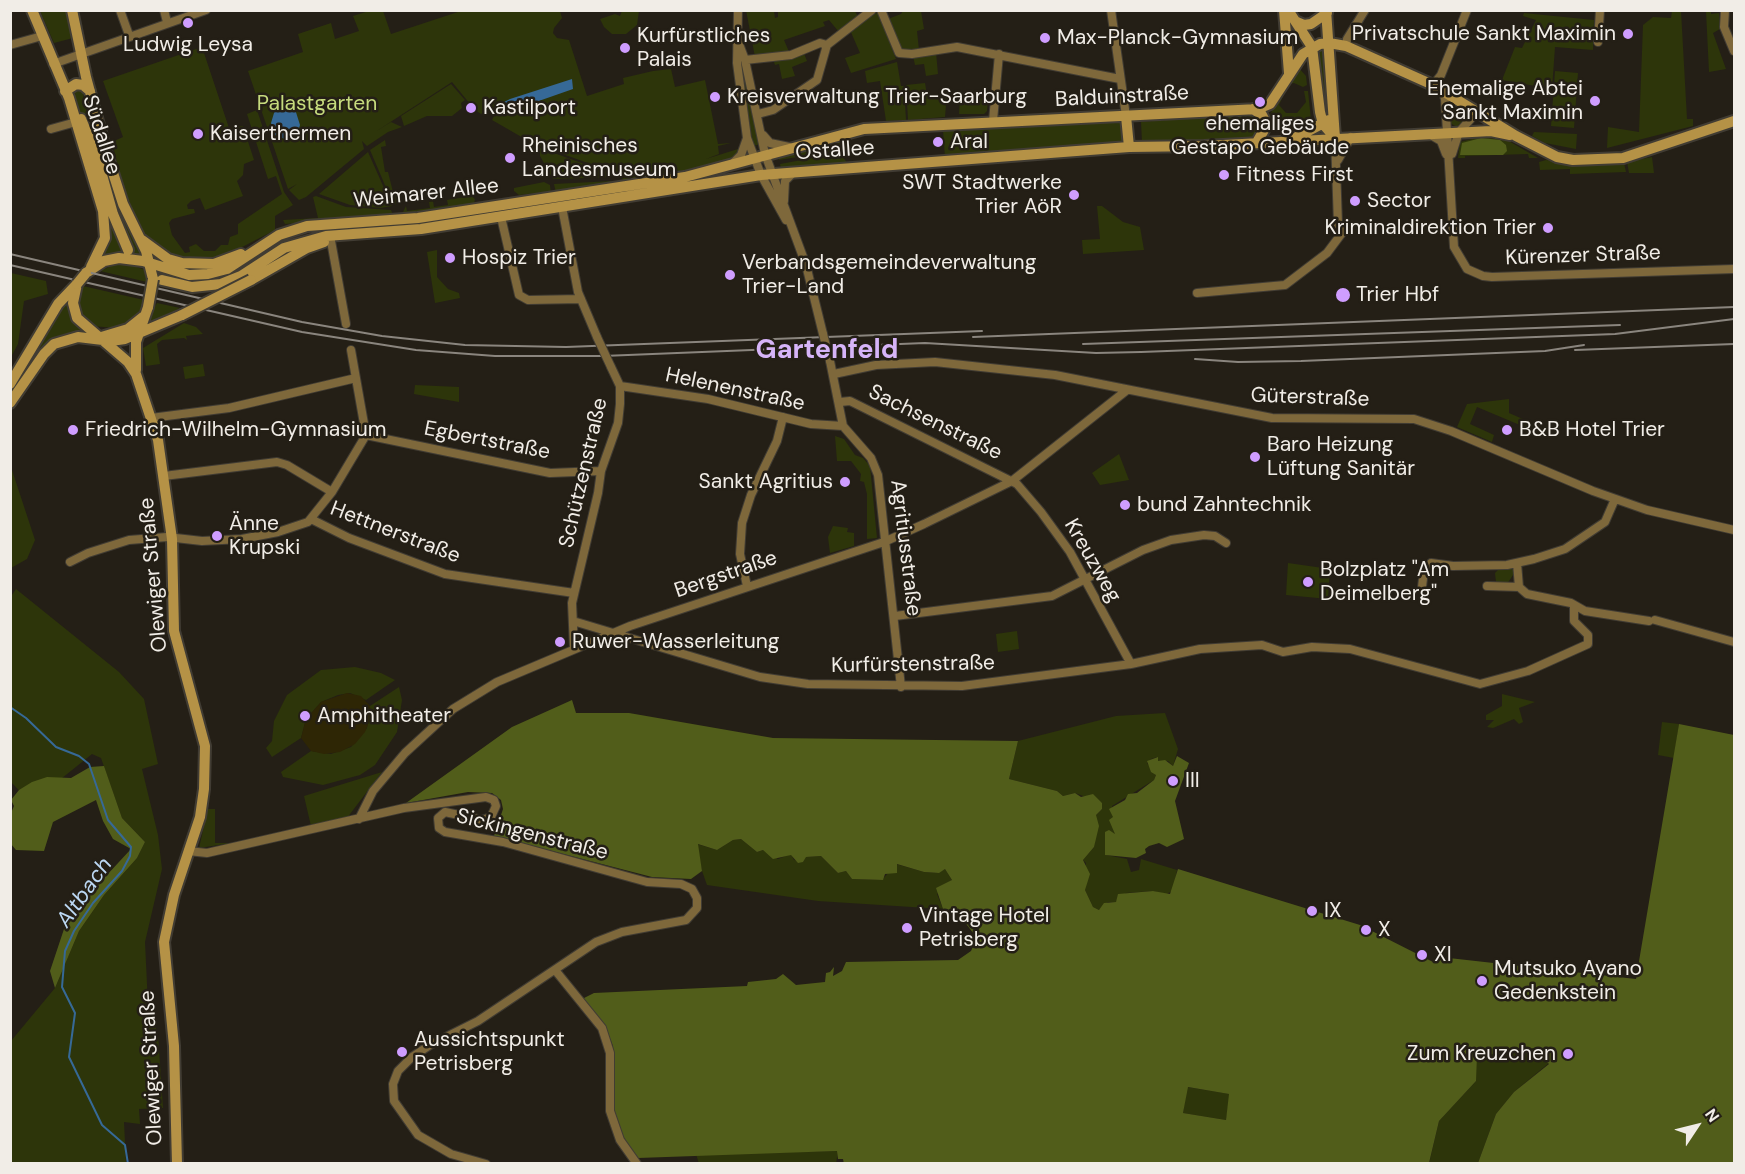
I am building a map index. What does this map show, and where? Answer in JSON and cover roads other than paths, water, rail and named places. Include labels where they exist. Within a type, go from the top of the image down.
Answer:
[{"type":"main road","name":"Südallee","points":[[32,10],[79,122],[96,180],[105,222],[102,249],[86,273]]},
{"type":"main road","points":[[72,10],[90,91],[123,204],[142,240],[158,279],[137,335],[134,355],[136,374]]},
{"type":"main road","points":[[1284,10],[1289,73]]},
{"type":"main road","points":[[1288,10],[1312,47],[1320,112],[1331,139]]},
{"type":"main road","points":[[1295,21],[1304,25],[1311,24],[1327,12]]},
{"type":"main road","points":[[1327,12],[1335,110],[1331,139]]},
{"type":"main road","points":[[1252,109],[1270,104],[1303,54],[1312,47],[1329,43],[1346,46],[1437,88],[1516,136],[1557,157],[1573,160],[1604,160],[1639,153],[1734,121]]},
{"type":"main road","points":[[67,95],[76,84],[83,85],[90,91]]},
{"type":"main road","points":[[1252,109],[1262,115],[1267,125],[1257,142]]},
{"type":"main road","name":"Balduinstraße","points":[[790,147],[864,129],[1252,109]]},
{"type":"main road","points":[[1291,141],[1323,124],[1332,117],[1335,110]]},
{"type":"main road","points":[[96,112],[79,122],[101,168],[119,232],[128,250]]},
{"type":"main road","points":[[1126,116],[1129,147]]},
{"type":"main road","name":"Ostallee","points":[[336,238],[421,229],[766,175],[1129,147],[1204,146],[1491,131],[1516,136]]},
{"type":"main road","points":[[765,154],[790,147]]},
{"type":"main road","name":"Weimarer Allee","points":[[150,263],[189,274],[218,272],[244,259],[279,235],[307,226],[418,218],[685,177],[765,154]]},
{"type":"main road","points":[[142,240],[168,259],[182,263],[208,265],[225,261],[279,235]]},
{"type":"main road","points":[[10,403],[50,346],[74,338],[116,341],[137,335],[251,280],[307,248],[336,238]]},
{"type":"main road","points":[[158,279],[192,287],[221,284],[237,278],[273,254],[298,242],[336,238]]},
{"type":"main road","points":[[10,384],[58,304],[86,273],[111,259],[127,258],[150,263]]},
{"type":"main road","points":[[77,284],[73,299],[75,315],[98,339],[119,352],[136,374]]},
{"type":"main road","points":[[98,339],[128,329],[146,312]]},
{"type":"main road","name":"Olewiger Straße","points":[[136,374],[158,440],[172,539],[174,631],[205,746],[203,804],[166,921],[164,942],[174,1046],[177,1164]]},
{"type":"street","points":[[120,10],[129,36]]},
{"type":"street","points":[[164,10],[167,22]]},
{"type":"street","points":[[53,63],[206,10]]},
{"type":"street","points":[[738,10],[737,63],[747,138],[753,157],[784,206],[806,266],[834,374],[843,426]]},
{"type":"street","points":[[758,114],[773,110],[818,80],[827,45],[872,10]]},
{"type":"street","points":[[881,10],[900,53],[912,54],[957,46],[1120,79]]},
{"type":"street","points":[[1111,10],[1126,116]]},
{"type":"street","points":[[1346,46],[1347,39],[1365,10]]},
{"type":"street","points":[[1449,164],[1445,99],[1437,88],[1467,10]]},
{"type":"street","points":[[1598,42],[1600,10]]},
{"type":"street","points":[[1725,10],[1724,27],[1734,51]]},
{"type":"street","points":[[10,45],[42,36]]},
{"type":"street","points":[[745,60],[791,55],[820,43],[827,45]]},
{"type":"street","points":[[739,44],[758,114],[766,175],[775,205],[789,224]]},
{"type":"street","points":[[993,121],[999,54]]},
{"type":"street","points":[[1449,164],[1459,132],[1477,112]]},
{"type":"street","points":[[51,129],[79,122]]},
{"type":"street","points":[[1428,134],[1441,141],[1449,164]]},
{"type":"street","points":[[762,135],[770,143],[790,147]]},
{"type":"street","points":[[1335,168],[1340,154],[1351,137]]},
{"type":"street","points":[[732,164],[741,155],[747,138]]},
{"type":"street","points":[[1197,293],[1272,288],[1285,285],[1302,275],[1327,253],[1342,233],[1338,224],[1331,139]]},
{"type":"street","name":"Kürenzer Straße","points":[[1449,164],[1455,253],[1464,267],[1484,276],[1734,269]]},
{"type":"street","points":[[784,206],[785,181],[793,173]]},
{"type":"street","name":"Schützenstraße","points":[[562,207],[581,299],[620,386],[618,423],[601,471],[598,493],[574,593],[574,648]]},
{"type":"street","points":[[501,217],[521,297],[528,300],[581,299]]},
{"type":"street","points":[[336,238],[332,254],[346,324]]},
{"type":"street","points":[[307,248],[322,247],[332,254]]},
{"type":"street","points":[[70,562],[111,544],[147,538],[242,539],[299,527],[311,519],[332,492],[366,435],[351,350]]},
{"type":"street","name":"Güterstraße","points":[[834,374],[876,365],[934,362],[1022,370],[1272,418],[1414,419],[1451,431],[1615,499],[1647,510],[1734,530]]},
{"type":"street","points":[[151,418],[240,406],[356,378]]},
{"type":"street","name":"Helenenstraße","points":[[620,386],[708,399],[811,424],[843,426]]},
{"type":"street","name":"Bergstraße","points":[[359,819],[364,805],[393,765],[453,709],[498,682],[614,633],[747,586],[884,542],[1012,482],[1127,390]]},
{"type":"street","name":"Sachsenstraße","points":[[840,402],[850,401],[1012,482]]},
{"type":"street","points":[[747,586],[740,554],[741,523],[751,495],[777,441],[783,417]]},
{"type":"street","name":"Agritiusstraße","points":[[843,426],[875,464],[895,616],[901,687]]},
{"type":"street","name":"Egbertstraße","points":[[366,435],[550,473],[601,471]]},
{"type":"street","points":[[164,476],[277,462],[287,465],[332,492]]},
{"type":"street","name":"Kreuzweg","points":[[1012,482],[1051,525],[1085,580],[1131,664]]},
{"type":"street","points":[[1422,587],[1424,570],[1431,563],[1478,566],[1518,563],[1565,549],[1605,522],[1615,499]]},
{"type":"street","name":"Hettnerstraße","points":[[311,519],[349,538],[445,574],[574,593]]},
{"type":"street","points":[[895,616],[1052,596],[1143,550],[1171,540],[1204,535],[1215,536],[1226,543]]},
{"type":"street","points":[[1518,563],[1519,587]]},
{"type":"street","points":[[1487,586],[1519,587],[1527,594],[1571,603],[1585,611],[1652,620],[1734,642]]},
{"type":"street","name":"Kurfürstenstraße","points":[[573,621],[783,682],[901,687],[962,686],[1131,664],[1200,648],[1262,645],[1283,652],[1294,649],[1330,647],[1368,654],[1480,684],[1528,670],[1588,644],[1588,635],[1574,621],[1574,606]]},
{"type":"street","name":"Sickingenstraße","points":[[188,851],[200,854],[226,850],[434,802],[486,796],[494,801],[496,806],[491,817],[482,820],[445,812],[438,818],[439,828],[445,832],[502,842],[647,882],[685,885],[696,895],[697,908],[686,920],[612,935],[596,942],[478,1021],[421,1051],[402,1066],[394,1077],[394,1101],[418,1135],[451,1154],[486,1164]]},
{"type":"street","points":[[555,970],[602,1028],[610,1053],[610,1111],[620,1140],[637,1164]]},
{"type":"water","points":[[572,79],[573,89],[513,110],[506,110],[503,107],[504,102],[510,99]]},
{"type":"water","points":[[286,100],[295,109],[300,125],[297,135],[287,140],[275,135],[271,123],[277,103]]},
{"type":"waterway","name":"Altbach","points":[[10,707],[26,718],[56,747],[79,756],[89,764],[108,820],[131,847],[130,856],[122,871],[93,903],[74,931],[65,951],[62,987],[75,1013],[69,1057],[102,1125],[125,1145],[128,1164]]},
{"type":"railway","points":[[10,254],[302,322],[382,336],[465,345],[566,347],[982,331]]},
{"type":"railway","points":[[10,265],[302,332],[416,350],[495,356],[603,356],[925,343],[1096,353],[1141,352],[1615,334],[1734,319]]},
{"type":"railway","points":[[973,337],[1734,307]]},
{"type":"railway","points":[[1083,344],[1620,325]]},
{"type":"railway","points":[[1575,350],[1734,344]]},
{"type":"railway","points":[[1195,359],[1238,362],[1301,361],[1545,351],[1584,345]]},
{"type":"place","name":"Ludwig Leysa","points":[[188,23]]},
{"type":"place","name":"Privatschule Sankt Maximin","points":[[1628,34]]},
{"type":"place","name":"Max-Planck-Gymnasium","points":[[1045,38]]},
{"type":"place","name":"Kurfürstliches Palais","points":[[625,48]]},
{"type":"place","name":"Kreisverwaltung Trier-Saarburg","points":[[715,97]]},
{"type":"place","name":"Ehemalige Abtei Sankt Maximin","points":[[1595,101]]},
{"type":"place","name":"ehemaliges Gestapo Gebäude","points":[[1260,102]]},
{"type":"place","name":"Kastilport","points":[[471,108]]},
{"type":"place","name":"Kaiserthermen","points":[[198,134]]},
{"type":"place","name":"Aral","points":[[938,142]]},
{"type":"place","name":"Rheinisches Landesmuseum","points":[[510,158]]},
{"type":"place","name":"Fitness First","points":[[1224,175]]},
{"type":"place","name":"SWT Stadtwerke Trier AöR","points":[[1074,195]]},
{"type":"place","name":"Sector","points":[[1355,201]]},
{"type":"place","name":"Kriminaldirektion Trier","points":[[1548,228]]},
{"type":"place","name":"Hospiz Trier","points":[[450,258]]},
{"type":"place","name":"Verbandsgemeindeverwaltung Trier-Land","points":[[730,275]]},
{"type":"place","name":"Trier Hbf","points":[[1343,295]]},
{"type":"place","name":"Friedrich-Wilhelm-Gymnasium","points":[[73,430]]},
{"type":"place","name":"B&B Hotel Trier","points":[[1507,430]]},
{"type":"place","name":"Baro Heizung Lüftung Sanitär","points":[[1255,457]]},
{"type":"place","name":"Sankt Agritius","points":[[845,482]]},
{"type":"place","name":"bund Zahntechnik","points":[[1125,505]]},
{"type":"place","name":"Änne Krupski","points":[[217,536]]},
{"type":"place","name":"Bolzplatz \"Am Deimelberg\"","points":[[1308,582]]},
{"type":"place","name":"Ruwer-Wasserleitung","points":[[560,642]]},
{"type":"place","name":"Amphitheater","points":[[305,716]]},
{"type":"place","name":"III","points":[[1173,781]]},
{"type":"place","name":"IX","points":[[1312,911]]},
{"type":"place","name":"Vintage Hotel Petrisberg","points":[[907,928]]},
{"type":"place","name":"X","points":[[1366,930]]},
{"type":"place","name":"XI","points":[[1422,955]]},
{"type":"place","name":"Mutsuko Ayano Gedenkstein","points":[[1482,981]]},
{"type":"place","name":"Aussichtspunkt Petrisberg","points":[[402,1052]]},
{"type":"place","name":"Zum Kreuzchen","points":[[1568,1054]]},
{"type":"district","name":"Gartenfeld","points":[[827,351]]},
{"type":"park label","name":"Palastgarten","points":[[317,104]]}]
